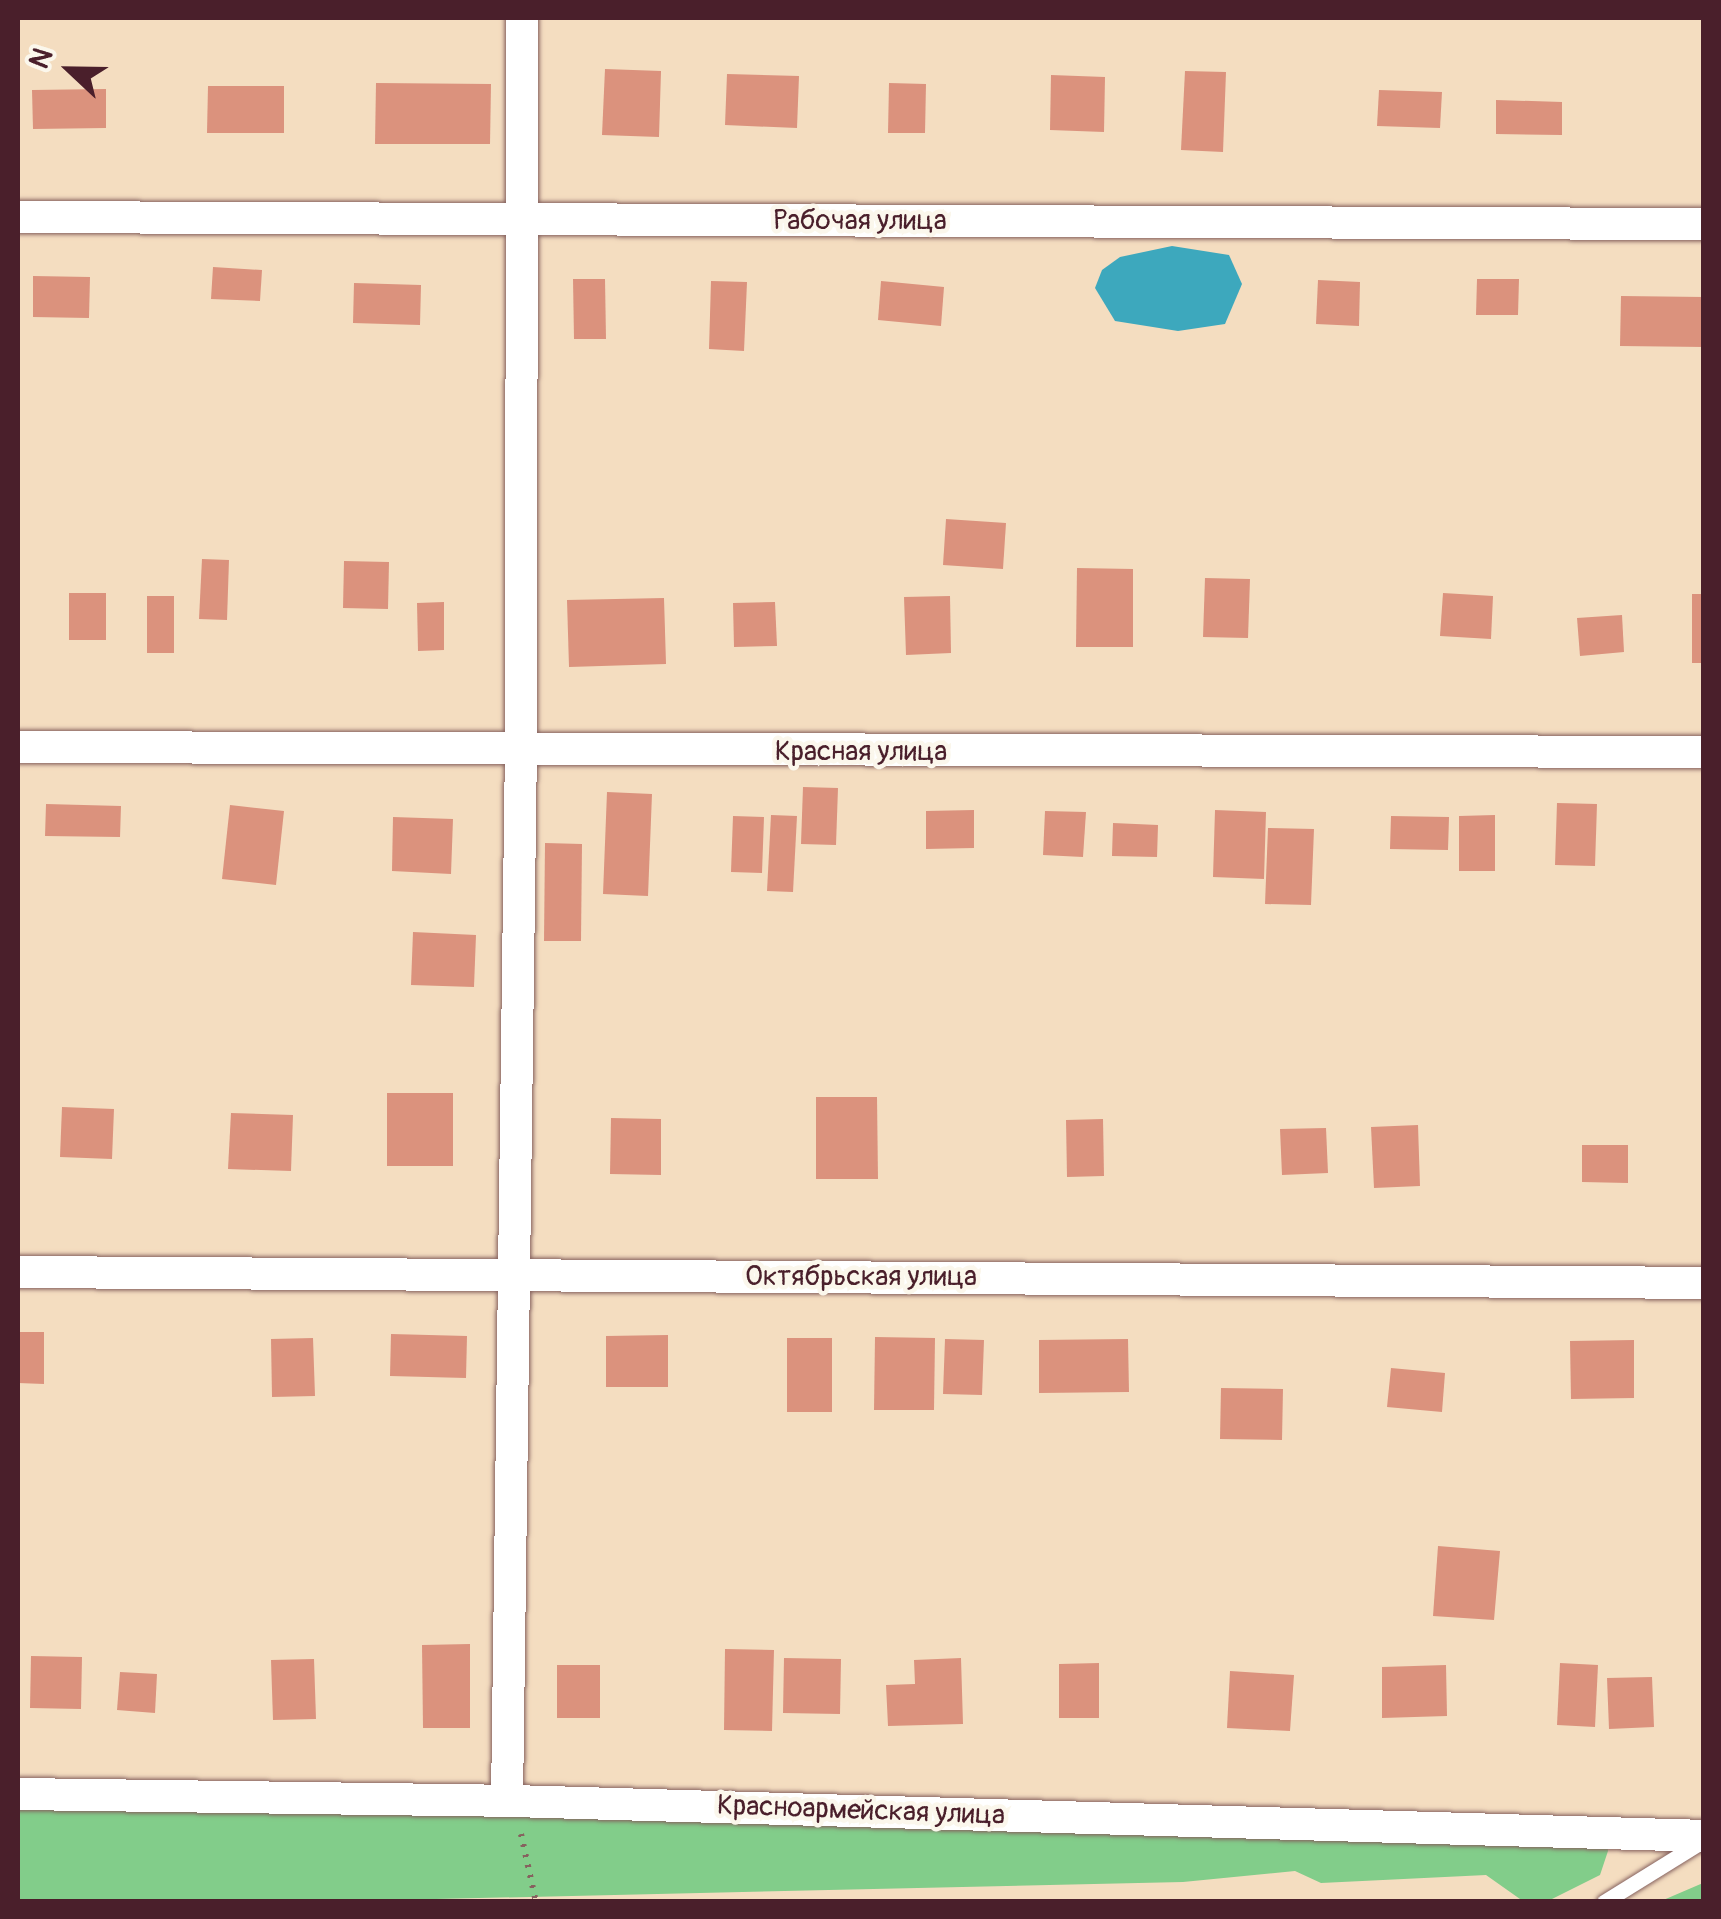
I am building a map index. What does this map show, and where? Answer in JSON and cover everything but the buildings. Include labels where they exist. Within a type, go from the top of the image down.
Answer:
[{"type":"street","points":[[510,1801],[521,751],[522,18]]},
{"type":"street","name":"Рабочая улица","points":[[18,218],[1704,224]]},
{"type":"street","name":"Красная улица","points":[[18,747],[1704,752]]},
{"type":"street","name":"Октябрьская улица","points":[[18,1272],[1704,1283]]},
{"type":"street","name":"Красноармейская улица","points":[[18,1794],[510,1801],[1704,1838]]},
{"type":"lane","points":[[1604,1902],[1704,1838]]},
{"type":"path","points":[[510,1801],[536,1902]]},
{"type":"green space","points":[[18,1794],[1607,1833],[1608,1851],[1600,1875],[1546,1902],[1520,1899],[1486,1875],[1321,1883],[1295,1871],[1183,1882],[351,1901],[18,1902]]},
{"type":"green space","points":[[1703,1883],[1703,1901],[1661,1901]]},
{"type":"water","points":[[1172,246],[1229,255],[1242,284],[1225,324],[1178,331],[1115,321],[1095,288],[1102,270],[1120,257]]}]
